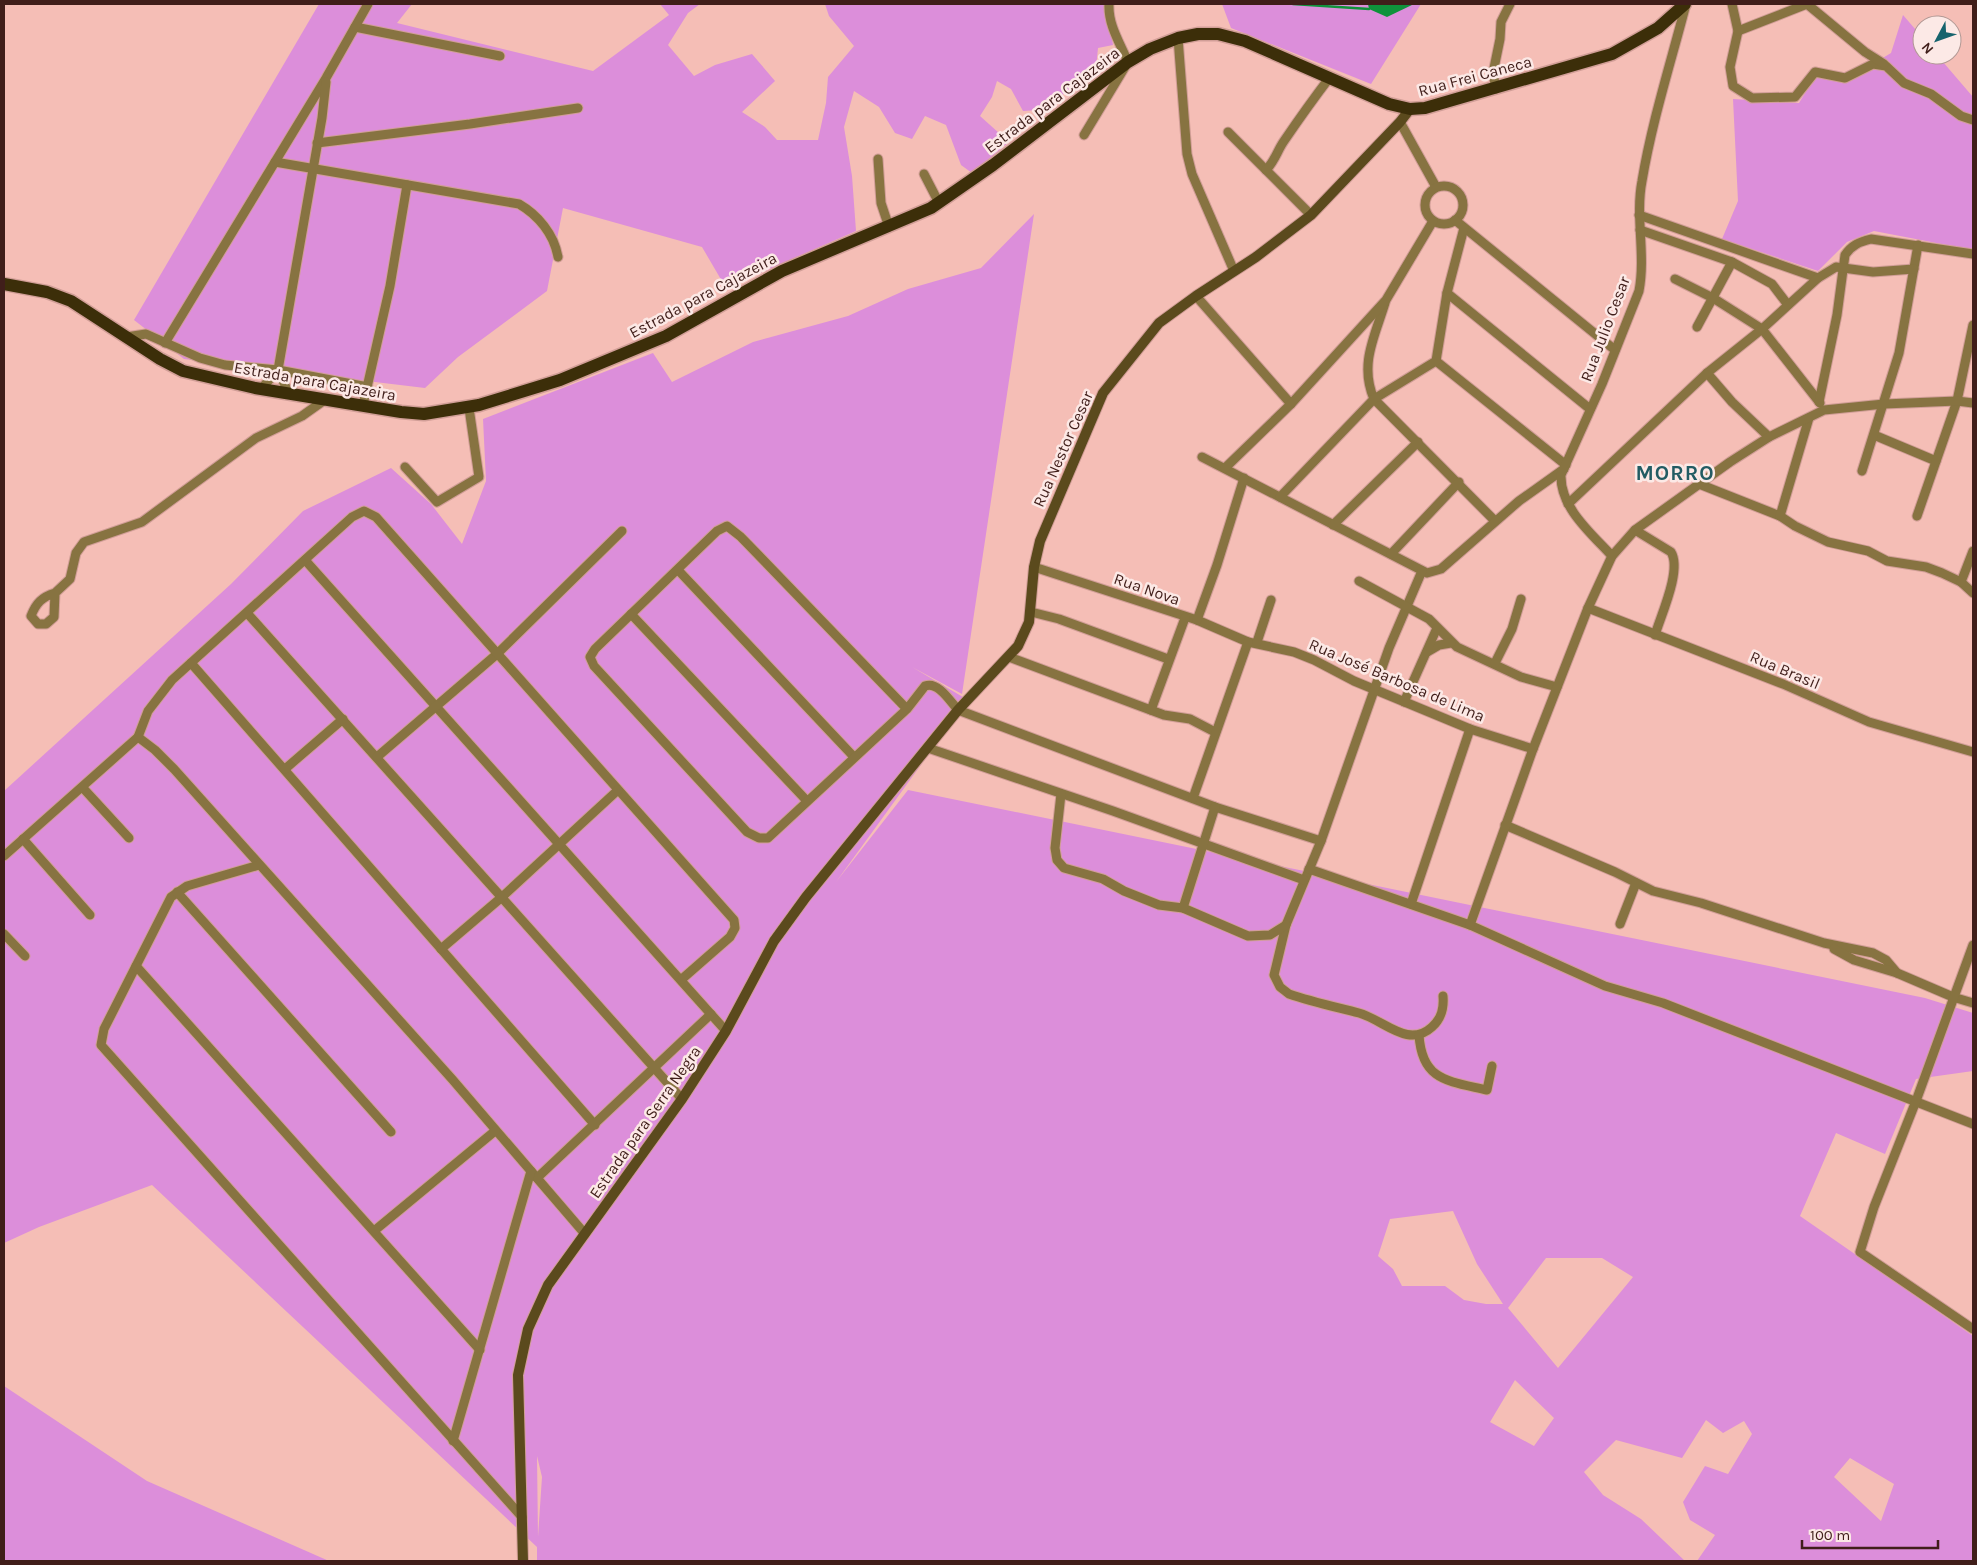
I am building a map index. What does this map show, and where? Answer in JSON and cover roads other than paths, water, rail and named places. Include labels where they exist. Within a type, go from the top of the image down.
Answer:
[{"type":"main road","name":"Rua Frei Caneca","points":[[1155,47],[1178,38],[1198,34],[1232,37],[1262,47],[1389,104],[1410,109],[1425,108],[1496,89],[1625,48],[1658,28],[1686,4]]},
{"type":"main road","name":"Estrada para Cajazeira","points":[[4,284],[47,292],[71,301],[183,371],[261,390],[424,414],[469,408],[560,380],[628,353],[707,315],[794,265],[889,227],[940,203],[1128,62],[1155,47]]},
{"type":"street","points":[[165,343],[326,78],[368,4]]},
{"type":"street","points":[[1084,135],[1128,62],[1113,29],[1109,15],[1109,4]]},
{"type":"street","points":[[1496,89],[1493,73],[1502,22],[1510,4]]},
{"type":"street","name":"Rua Julio Cesar","points":[[1612,556],[1568,504],[1561,483],[1565,467],[1639,291],[1642,276],[1639,215],[1641,182],[1686,4]]},
{"type":"street","points":[[1732,4],[1738,31],[1730,67],[1733,86],[1752,98],[1795,97],[1815,72],[1845,78],[1873,64],[1886,66]]},
{"type":"street","points":[[1738,31],[1807,4],[1865,52],[1886,66],[1904,83],[1931,94],[1961,116],[1973,120]]},
{"type":"street","points":[[355,27],[500,56]]},
{"type":"street","points":[[1178,38],[1187,154],[1192,174],[1234,271]]},
{"type":"street","points":[[1266,170],[1276,159],[1277,151],[1303,112],[1330,77]]},
{"type":"street","points":[[261,390],[278,370],[313,168],[326,78]]},
{"type":"street","points":[[317,143],[470,124],[578,108]]},
{"type":"street","name":"Rua Nestor Cesar","points":[[928,748],[958,710],[1009,657],[1024,636],[1031,612],[1034,567],[1040,541],[1103,393],[1159,323],[1196,296],[1256,258],[1311,215],[1400,122],[1410,109]]},
{"type":"street","points":[[1400,122],[1436,187]]},
{"type":"street","points":[[1228,132],[1311,215]]},
{"type":"street","points":[[878,159],[881,204],[889,227]]},
{"type":"street","points":[[275,162],[519,204],[541,220],[556,246],[558,257]]},
{"type":"street","points":[[924,174],[940,203]]},
{"type":"street","points":[[363,405],[390,286],[407,185]]},
{"type":"street","points":[[1448,186],[1454,188],[1462,198],[1462,210],[1455,220],[1444,224],[1433,221],[1426,212],[1425,200],[1427,195],[1436,187],[1448,186]]},
{"type":"street","points":[[1639,215],[1818,278]]},
{"type":"street","points":[[1455,220],[1615,350]]},
{"type":"street","points":[[1225,468],[1291,404],[1386,300],[1433,221]]},
{"type":"street","points":[[1280,497],[1374,398],[1436,361],[1447,293],[1464,228]]},
{"type":"street","points":[[1640,230],[1732,262],[1772,284],[1788,305]]},
{"type":"street","points":[[1819,402],[1837,315],[1845,256],[1849,249],[1860,242],[1871,239],[1973,254]]},
{"type":"street","points":[[1862,471],[1899,353],[1918,245]]},
{"type":"street","points":[[1697,327],[1732,262]]},
{"type":"street","points":[[1568,504],[1707,373],[1762,330],[1818,278],[1831,269],[1843,268],[1873,272],[1914,269]]},
{"type":"street","points":[[1675,279],[1713,298],[1762,330],[1824,410]]},
{"type":"street","points":[[1447,293],[1590,409]]},
{"type":"street","points":[[1196,296],[1291,404]]},
{"type":"street","points":[[1386,300],[1369,354],[1366,373],[1374,398],[1459,482],[1495,521]]},
{"type":"street","points":[[1917,516],[1957,401],[1973,325]]},
{"type":"street","points":[[126,337],[146,334],[217,363],[278,370],[368,387]]},
{"type":"street","points":[[1202,457],[1333,526],[1422,570],[1432,572],[1441,569],[1495,521],[1565,467],[1436,361]]},
{"type":"street","points":[[278,370],[289,394]]},
{"type":"street","points":[[1707,373],[1732,402],[1769,437]]},
{"type":"street","points":[[56,593],[70,579],[76,552],[84,542],[142,522],[256,438],[302,416],[326,399]]},
{"type":"street","points":[[1470,925],[1533,749],[1588,608],[1612,556],[1634,530],[1769,437],[1824,410],[1884,404],[1957,401],[1973,403]]},
{"type":"street","points":[[405,467],[437,502],[479,477],[469,408]]},
{"type":"street","points":[[1780,516],[1809,418]]},
{"type":"street","points":[[1874,435],[1936,461]]},
{"type":"street","points":[[1333,526],[1418,442]]},
{"type":"street","points":[[1197,620],[1220,557],[1244,478]]},
{"type":"street","points":[[1392,554],[1459,482]]},
{"type":"street","points":[[1699,484],[1780,516],[1795,526],[1828,542],[1868,551],[1886,561],[1926,567],[1961,582],[1973,593]]},
{"type":"street","points":[[4,856],[83,788],[138,737],[148,711],[155,700],[191,663],[352,517],[360,512],[369,512],[736,924],[730,937],[682,979]]},
{"type":"street","points":[[907,709],[727,526],[717,531],[591,653],[591,661],[747,832],[759,838],[768,838],[907,709],[925,686],[929,685],[937,687],[958,710],[1215,807],[1321,841]]},
{"type":"street","points":[[1634,530],[1671,552],[1675,557],[1674,573],[1655,635]]},
{"type":"street","points":[[377,757],[497,654],[622,531]]},
{"type":"street","points":[[1961,582],[1973,551]]},
{"type":"street","points":[[305,560],[682,979],[726,1031]]},
{"type":"street","name":"Rua Nova","points":[[1034,567],[1073,578],[1185,618],[1197,620],[1253,642]]},
{"type":"street","points":[[678,570],[854,757]]},
{"type":"street","points":[[1422,570],[1374,688],[1321,841],[1286,925],[1274,975],[1276,982],[1284,991],[1295,996],[1367,1016],[1406,1035],[1419,1035],[1440,1019],[1443,996]]},
{"type":"street","points":[[1359,581],[1429,619],[1451,643],[1532,681],[1556,688]]},
{"type":"street","points":[[1495,663],[1512,629],[1521,599]]},
{"type":"street","points":[[1193,798],[1215,732],[1271,600]]},
{"type":"street","name":"Rua Brasil","points":[[1588,608],[1784,684],[1869,722],[1973,752]]},
{"type":"street","points":[[1031,612],[1059,619],[1168,659]]},
{"type":"street","points":[[247,613],[682,1099]]},
{"type":"street","points":[[631,614],[807,801]]},
{"type":"street","points":[[1151,710],[1168,659],[1185,618]]},
{"type":"street","points":[[1404,702],[1428,652],[1437,628]]},
{"type":"street","name":"Rua José Barbosa de Lima","points":[[1253,642],[1283,648],[1314,660],[1354,681],[1470,729],[1533,749]]},
{"type":"street","points":[[1428,652],[1439,645],[1451,643]]},
{"type":"street","points":[[1009,657],[1164,715],[1190,719],[1215,732]]},
{"type":"street","points":[[191,663],[594,1125]]},
{"type":"street","points":[[285,769],[343,719]]},
{"type":"street","points":[[1411,904],[1470,729]]},
{"type":"street","points":[[138,737],[165,760],[260,865],[446,1072],[585,1234]]},
{"type":"street","points":[[928,748],[1202,842],[1304,880]]},
{"type":"street","name":"Estrada para Serra Negra","points":[[523,1561],[518,1375],[528,1329],[548,1285],[682,1099],[726,1031],[774,941],[806,897],[928,748]]},
{"type":"street","points":[[83,788],[129,838]]},
{"type":"street","points":[[441,949],[561,844],[618,790]]},
{"type":"street","points":[[1061,794],[1055,848],[1059,864],[1070,871],[1103,879],[1124,891],[1160,906],[1183,908],[1255,937],[1270,935],[1286,925]]},
{"type":"street","points":[[1183,908],[1202,842],[1215,807]]},
{"type":"street","points":[[1505,825],[1664,894],[1701,903],[1824,943],[1879,956],[1897,973],[1953,997],[1973,1002]]},
{"type":"street","points":[[23,839],[90,916]]},
{"type":"street","points":[[260,865],[187,886],[177,892],[167,904],[104,1029],[101,1041],[103,1048],[522,1517]]},
{"type":"street","points":[[1309,869],[1470,925],[1605,986],[1663,1003],[1973,1124]]},
{"type":"street","points":[[1620,924],[1636,883]]},
{"type":"street","points":[[177,892],[391,1132]]},
{"type":"street","points":[[4,934],[24,956]]},
{"type":"street","points":[[1973,945],[1916,1101],[1874,1208],[1860,1252],[1973,1329]]},
{"type":"street","points":[[136,966],[480,1350]]},
{"type":"street","points":[[453,1441],[534,1174],[594,1125],[711,1014]]},
{"type":"street","points":[[1419,1035],[1421,1056],[1425,1065],[1435,1074],[1462,1084],[1487,1090],[1492,1066]]},
{"type":"street","points":[[374,1232],[495,1131]]},
{"type":"waterway","points":[[1293,4],[1369,9]]},
{"type":"district","name":"MORRO","points":[[1675,473]]}]
